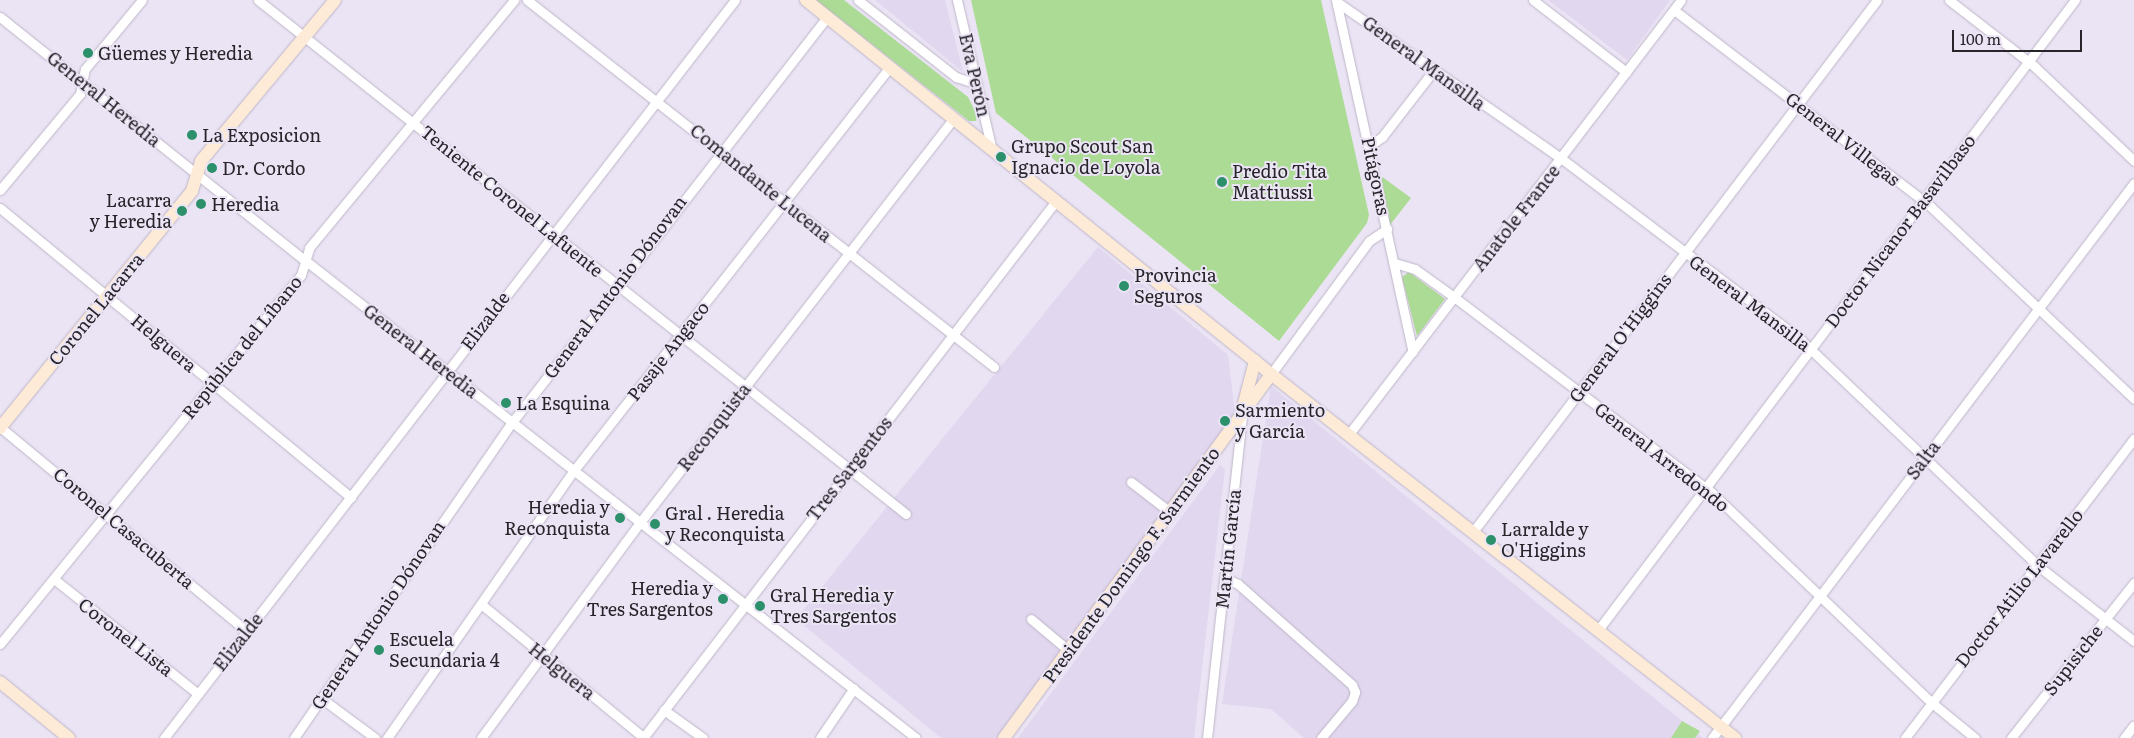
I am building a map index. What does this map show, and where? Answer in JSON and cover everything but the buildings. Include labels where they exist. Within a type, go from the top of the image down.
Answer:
[{"type":"main road","name":"Coronel Lacarra","points":[[0,427],[192,191],[199,176],[201,161],[335,0]]},
{"type":"main road","points":[[806,0],[1255,360],[1274,371],[1324,414],[1472,533],[1735,738]]},
{"type":"main road","name":"Martín García","points":[[1242,414],[1255,360]]},
{"type":"main road","name":"Presidente Domingo F. Sarmiento","points":[[1004,738],[1274,371]]},
{"type":"main road","points":[[0,682],[69,738]]},
{"type":"street","points":[[0,190],[80,94],[86,69],[142,0]]},
{"type":"street","name":"Teniente Coronel Lafuente","points":[[258,0],[906,514]]},
{"type":"street","name":"República del Líbano","points":[[0,644],[301,275],[309,248],[514,0]]},
{"type":"street","name":"Comandante Lucena","points":[[527,0],[657,99],[952,336],[994,367]]},
{"type":"street","name":"Elizalde","points":[[164,738],[734,0]]},
{"type":"street","points":[[858,0],[956,77],[977,84]]},
{"type":"street","name":"Eva Perón","points":[[957,0],[992,151]]},
{"type":"street","points":[[1533,0],[1626,72]]},
{"type":"street","name":"Anatole France","points":[[1349,434],[1562,159],[1681,0]]},
{"type":"street","name":"General O'Higgins","points":[[1472,533],[1877,0]]},
{"type":"street","points":[[1949,0],[2028,61],[2134,161]]},
{"type":"street","name":"Doctor Nicanor Basavilbaso","points":[[1598,630],[1704,487],[2075,0]]},
{"type":"street","name":"General Mansilla","points":[[1336,1],[1562,159],[1684,254],[1811,348],[2037,565],[2134,641]]},
{"type":"street","name":"Pitágoras","points":[[1336,1],[1395,263],[1412,352]]},
{"type":"street","name":"General Villegas","points":[[1674,10],[1922,200],[2134,399]]},
{"type":"street","name":"General Heredia","points":[[0,17],[447,372],[746,602],[916,738]]},
{"type":"street","name":"General Antonio Dónovan","points":[[294,738],[513,421],[720,151],[827,17]]},
{"type":"street","name":"Pasaje Angaco","points":[[387,738],[574,469],[681,336],[889,68]]},
{"type":"street","points":[[1369,146],[1382,137],[1434,70]]},
{"type":"street","name":"Reconquista","points":[[481,738],[641,521],[953,119]]},
{"type":"street","name":"Salta","points":[[1712,738],[2134,183]]},
{"type":"street","name":"Tres Sargentos","points":[[644,738],[848,469],[1056,201]]},
{"type":"street","name":"Helguera","points":[[0,208],[351,497]]},
{"type":"street","name":"Presidente Domingo F. Sarmiento","points":[[1274,371],[1369,242],[1387,228]]},
{"type":"street","name":"General Arredondo","points":[[1395,263],[1416,269],[1454,296],[1704,487],[1932,702],[1975,738]]},
{"type":"street","name":"Martín García","points":[[1207,738],[1242,414]]},
{"type":"street","name":"Coronel Casacuberta","points":[[0,427],[247,630]]},
{"type":"street","name":"Doctor Atilio Lavarello","points":[[1905,738],[2134,439]]},
{"type":"street","points":[[1131,482],[1170,512]]},
{"type":"street","points":[[1225,578],[1252,597],[1352,685],[1355,692],[1352,702],[1321,738]]},
{"type":"street","name":"Coronel Lista","points":[[54,579],[198,694]]},
{"type":"street","name":"Supisiche","points":[[2011,738],[2134,583]]},
{"type":"street","name":"Helguera","points":[[480,604],[644,738]]},
{"type":"street","points":[[1030,619],[1068,650]]},
{"type":"street","points":[[820,738],[854,688]]},
{"type":"street","points":[[321,698],[375,738]]},
{"type":"street","points":[[664,710],[702,738]]},
{"type":"street","points":[[2124,738],[2134,725]]},
{"type":"shaded area","points":[[875,0],[945,0],[963,72]]},
{"type":"shaded area","points":[[1548,0],[1670,0],[1627,60]]},
{"type":"shaded area","points":[[1098,247],[1228,355],[1237,428],[998,738],[941,738],[796,619]]},
{"type":"shaded area","points":[[1271,386],[1703,738],[1304,738],[1271,709],[1222,704]]},
{"type":"shaded area","points":[[1220,465],[1225,469],[1194,738],[1018,738]]},
{"type":"green space","points":[[816,0],[844,0],[968,97],[978,117],[976,121],[969,121]]},
{"type":"green space","name":"Predio Tita Mattiussi","points":[[971,0],[1321,0],[1369,215],[1367,223],[1279,341],[996,113]]},
{"type":"green space","points":[[1381,176],[1411,198],[1390,225]]},
{"type":"green space","points":[[1409,272],[1445,299],[1417,336],[1402,277]]},
{"type":"green space","points":[[1682,721],[1700,731],[1695,738],[1671,738]]},
{"type":"place","name":"Güemes y Heredia","points":[[88,53]]},
{"type":"place","name":"La Exposicion","points":[[192,135]]},
{"type":"place","name":"Grupo Scout San Ignacio de Loyola","points":[[1001,157]]},
{"type":"place","name":"Dr. Cordo","points":[[212,168]]},
{"type":"place","name":"Predio Tita Mattiussi","points":[[1222,182]]},
{"type":"place","name":"Heredia","points":[[201,204]]},
{"type":"place","name":"Lacarra y Heredia","points":[[182,211]]},
{"type":"place","name":"Provincia Seguros","points":[[1124,286]]},
{"type":"place","name":"La Esquina","points":[[506,403]]},
{"type":"place","name":"Sarmiento y García","points":[[1225,421]]},
{"type":"place","name":"Heredia y Reconquista","points":[[620,518]]},
{"type":"place","name":"Gral . Heredia y Reconquista","points":[[655,524]]},
{"type":"place","name":"Larralde y O'Higgins","points":[[1491,540]]},
{"type":"place","name":"Heredia y Tres Sargentos","points":[[723,599]]},
{"type":"place","name":"Gral Heredia y Tres Sargentos","points":[[760,606]]},
{"type":"place","name":"Escuela Secundaria 4","points":[[379,650]]}]
